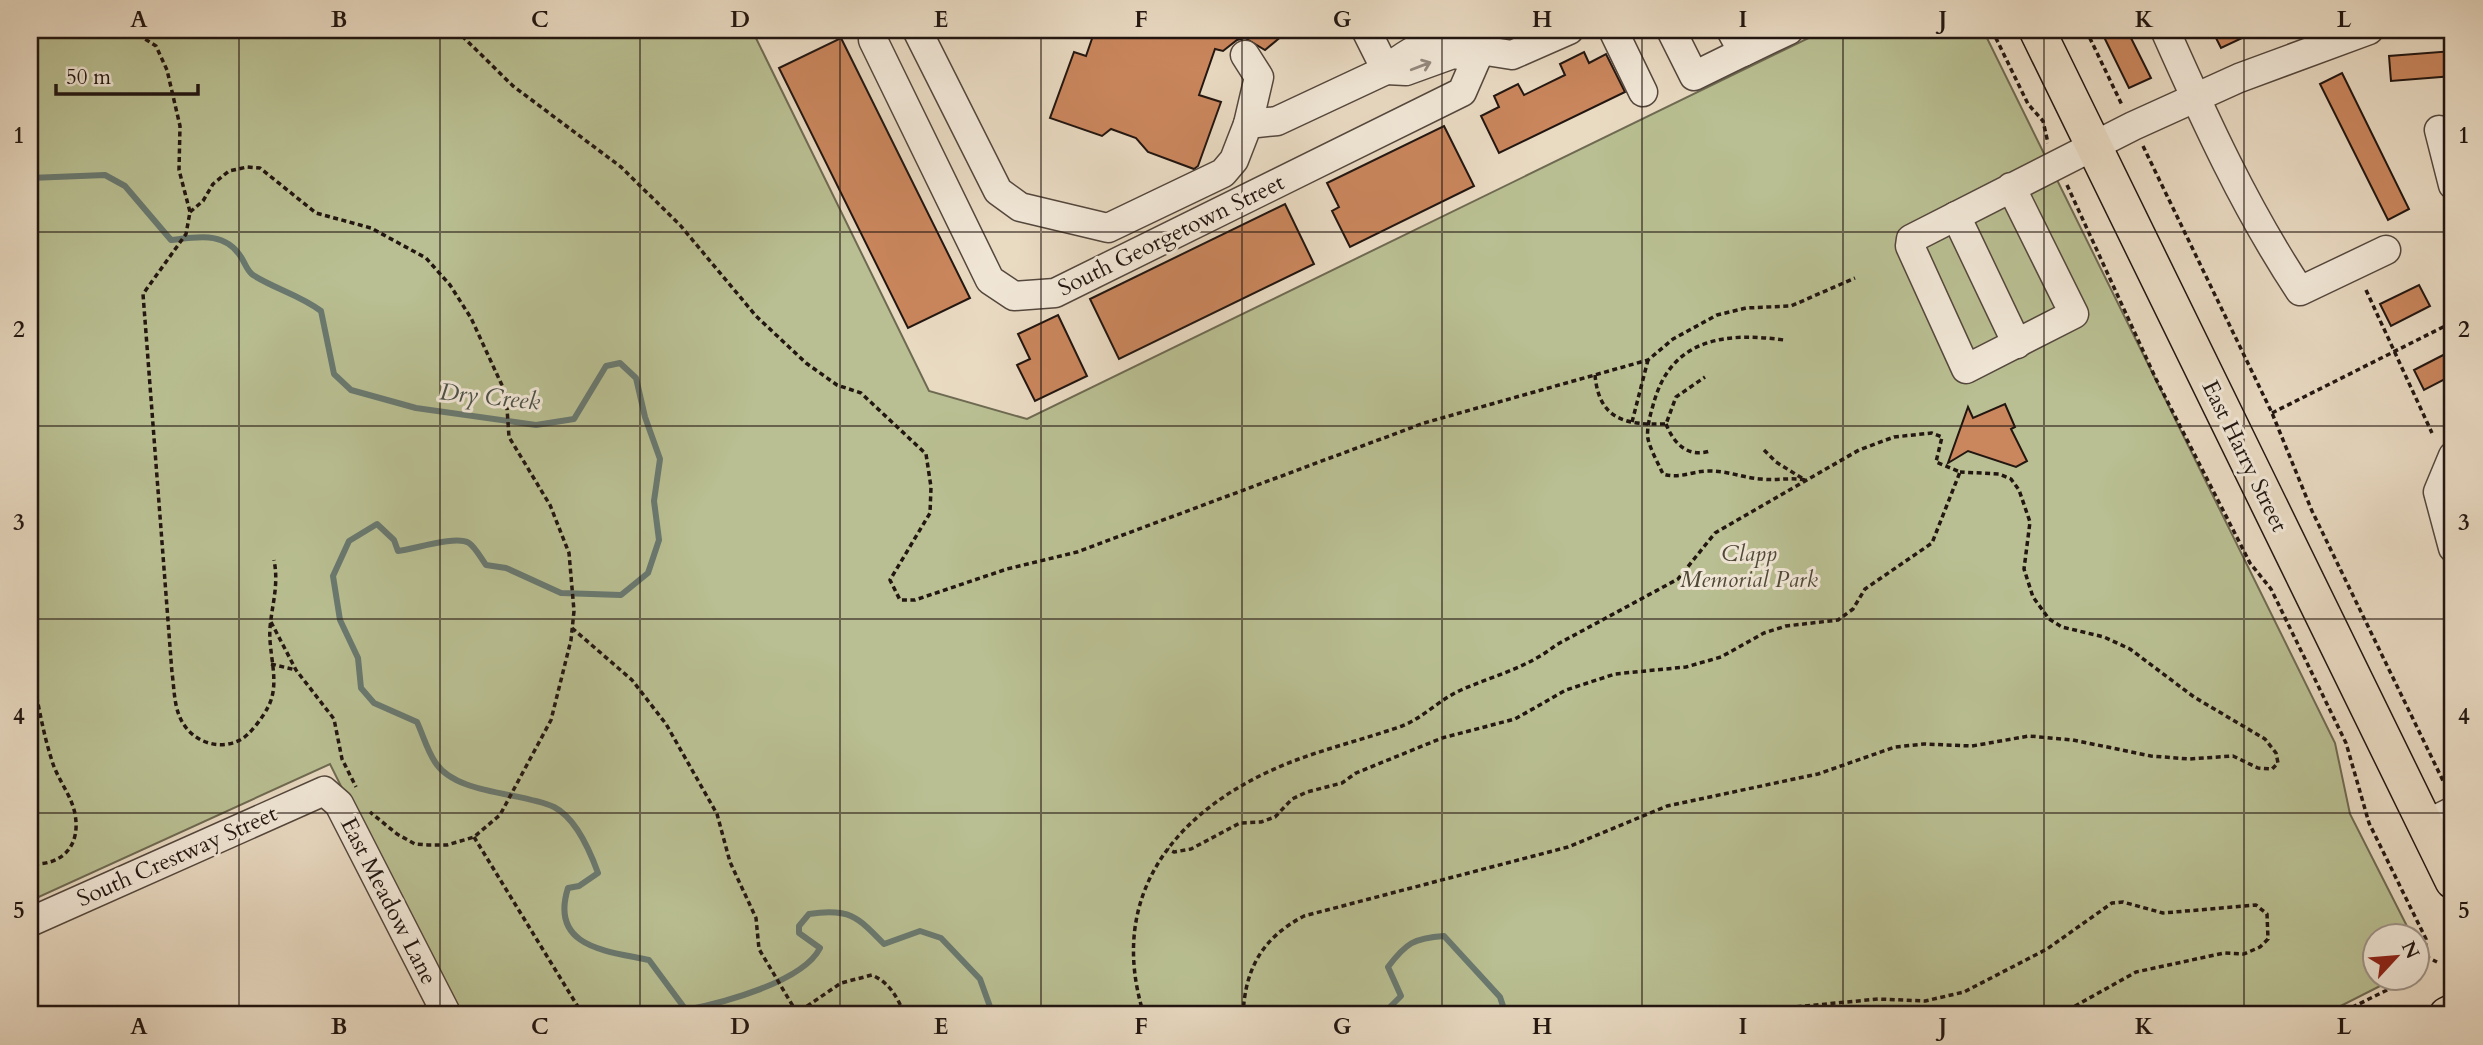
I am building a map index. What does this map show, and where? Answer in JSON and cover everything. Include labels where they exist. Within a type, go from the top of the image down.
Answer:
[{"type":"main road","name":"East Harry Street","points":[[2037,30],[2439,818],[2453,881]]},
{"type":"main road","points":[[2447,1015],[2453,1012]]},
{"type":"street","name":"South Georgetown Street","points":[[874,30],[873,40],[990,280],[1014,296],[1055,293],[1462,92],[1482,45]]},
{"type":"street","points":[[917,30],[998,191],[1020,206],[1108,228],[1223,173],[1234,160],[1248,124],[1259,77],[1245,55]]},
{"type":"street","points":[[1366,30],[1386,70]]},
{"type":"street","points":[[1248,124],[1277,121],[1386,70],[1399,59],[1437,41],[1452,39],[1512,55],[1569,30]]},
{"type":"street","points":[[1613,30],[1643,92]]},
{"type":"street","points":[[1671,30],[1693,76],[1737,41],[1789,30]]},
{"type":"street","points":[[2165,30],[2197,97],[2213,141],[2300,291],[2386,250]]},
{"type":"street","points":[[2011,187],[2074,314],[1966,369],[1909,243],[1913,238],[2011,187],[2057,164],[2094,144],[2197,97],[2239,78],[2369,30]]},
{"type":"street","points":[[2439,131],[2453,185]]},
{"type":"street","points":[[1956,216],[2017,344]]},
{"type":"street","points":[[2453,456],[2438,492],[2453,548]]},
{"type":"street","name":"South Crestway Street","points":[[30,922],[324,791]]},
{"type":"street","name":"East Meadow Lane","points":[[324,791],[339,804],[447,1015]]},
{"type":"path","points":[[131,30],[156,46],[167,70],[180,126],[179,170],[190,212],[186,234],[143,295],[172,673],[179,715],[189,733],[215,744],[242,739],[269,706],[275,679],[271,664],[271,622],[278,579],[275,560]]},
{"type":"path","points":[[456,30],[513,86],[621,167],[680,225],[756,316],[806,363],[837,386],[861,393],[926,454],[931,488],[930,513],[890,580],[900,600],[915,600],[1007,569],[1077,552],[1424,423],[1648,360],[1688,329],[1717,315],[1746,308],[1791,306],[1855,278]]},
{"type":"path","points":[[1992,30],[2028,104],[2043,121],[2057,164],[2156,379],[2250,563],[2271,589],[2346,743],[2369,823],[2418,922]]},
{"type":"path","points":[[2085,30],[2272,413],[2312,511],[2453,802]]},
{"type":"path","points":[[190,212],[203,201],[213,184],[229,172],[247,167],[260,168],[316,212],[371,228],[426,258],[450,285],[471,318],[506,394],[509,434],[526,469],[550,505],[569,553],[574,606],[572,628],[551,720],[504,808],[490,826],[474,837],[447,845],[415,844],[368,810]]},
{"type":"path","points":[[2366,290],[2432,433]]},
{"type":"path","points":[[2272,413],[2449,324],[2453,333]]},
{"type":"path","points":[[1784,340],[1739,336],[1704,343],[1690,351],[1665,374],[1648,438],[1663,474],[1674,478],[1705,471],[1730,472],[1763,480],[1785,477],[1805,480]]},
{"type":"path","points":[[1632,423],[1648,360]]},
{"type":"path","points":[[1595,375],[1597,390],[1612,415],[1632,423],[1667,424]]},
{"type":"path","points":[[1705,377],[1676,397],[1667,424],[1679,446],[1689,452],[1710,450]]},
{"type":"path","points":[[1144,1015],[1136,988],[1132,935],[1143,889],[1168,849],[1205,811],[1256,778],[1291,762],[1405,725],[1456,692],[1542,656],[1556,645],[1678,579],[1715,533],[1859,450],[1895,437],[1932,433],[1942,437],[1936,462],[1959,472],[1999,474],[2011,480],[2019,490],[2029,522],[2024,569],[2033,597],[2049,619],[2062,627],[2104,637],[2130,649],[2194,696],[2265,739],[2276,753],[2278,763],[2272,769],[2258,768],[2233,755],[2189,759],[2151,757],[2073,740],[2029,736],[1972,746],[1924,744],[1895,747],[1818,774],[1667,806],[1568,847],[1304,916],[1283,927],[1249,972],[1244,988],[1243,1015]]},
{"type":"path","points":[[1765,450],[1776,462],[1805,480]]},
{"type":"path","points":[[1168,849],[1174,852],[1191,849],[1240,823],[1261,822],[1275,817],[1292,799],[1307,792],[1342,782],[1356,773],[1442,738],[1515,719],[1566,690],[1615,674],[1686,667],[1721,657],[1764,633],[1786,626],[1838,620],[1853,609],[1865,589],[1932,543],[1959,472]]},
{"type":"path","points":[[271,622],[296,670],[334,719],[342,759],[362,797]]},
{"type":"path","points":[[572,628],[632,680],[666,724],[717,814],[730,862],[756,918],[759,948],[796,1014],[841,983],[872,975],[884,981],[897,996],[905,1015]]},
{"type":"path","points":[[30,663],[53,766],[75,813],[75,838],[71,851],[60,859],[42,865],[30,864]]},
{"type":"path","points":[[271,664],[296,670]]},
{"type":"path","points":[[474,837],[583,1015]]},
{"type":"path","points":[[1712,1015],[1878,999],[1925,1001],[1964,992],[2047,950],[2112,903],[2123,902],[2163,913],[2256,905],[2267,914],[2268,939],[2260,947],[2244,954],[2224,953],[2136,972],[2059,1015]]},
{"type":"path","points":[[2430,959],[2437,962]]},
{"type":"path","points":[[2337,1015],[2383,992]]},
{"type":"green space","name":"Clapp Memorial Park","points":[[30,30],[752,30],[929,391],[1027,419],[1825,30],[1983,30],[2335,743],[2350,814],[2405,922],[2360,922],[2360,992],[2368,992],[2323,1015],[455,1015],[330,764],[30,901]]},
{"type":"building","points":[[1095,30],[1289,30],[1265,50],[1245,38],[1237,40],[1223,51],[1215,49],[1199,95],[1221,102],[1198,166],[1194,169],[1148,152],[1136,138],[1111,129],[1102,136],[1050,118],[1074,52],[1086,56]]},
{"type":"building","points":[[2114,30],[2127,30],[2151,78],[2129,88],[2103,35]]},
{"type":"building","points":[[2212,30],[2259,30],[2221,48]]},
{"type":"building","points":[[841,38],[970,298],[908,328],[779,68]]},
{"type":"building","points":[[2453,51],[2453,76],[2391,81],[2389,56]]},
{"type":"building","points":[[1584,52],[1589,63],[1606,54],[1625,92],[1499,153],[1481,116],[1499,107],[1494,96],[1518,84],[1524,95],[1565,75],[1560,64]]},
{"type":"building","points":[[2342,73],[2409,209],[2388,220],[2320,84]]},
{"type":"building","points":[[1444,126],[1474,186],[1350,247],[1332,211],[1339,207],[1327,183]]},
{"type":"building","points":[[1285,204],[1314,264],[1119,359],[1090,299]]},
{"type":"building","points":[[2419,285],[2430,306],[2391,326],[2380,304]]},
{"type":"building","points":[[1058,315],[1087,376],[1035,401],[1017,365],[1030,359],[1018,334]]},
{"type":"building","points":[[2453,350],[2453,375],[2424,390],[2414,370]]},
{"type":"building","points":[[2005,404],[2015,427],[2011,429],[2027,461],[2016,467],[1968,451],[1948,463],[1968,407],[1973,418]]},
{"type":"waterway","name":"Dry Creek","points":[[30,178],[105,175],[125,186],[171,240],[210,238],[227,243],[235,249],[253,275],[321,311],[334,374],[351,390],[416,408],[536,425],[574,419],[606,366],[620,363],[636,378],[645,417],[660,459],[654,501],[659,540],[648,573],[621,595],[561,593],[506,568],[486,565],[476,550],[463,541],[445,541],[398,551],[394,540],[377,524],[349,541],[333,576],[340,620],[358,658],[361,688],[374,703],[417,722],[432,757],[445,773],[473,787],[541,802],[562,812],[586,845],[598,873],[579,886],[568,888],[564,908],[567,923],[574,935],[600,949],[649,960],[686,1010],[760,989],[797,971],[811,960],[820,948],[799,933],[799,926],[809,914],[834,912],[843,913],[859,921],[884,944],[920,931],[941,938],[980,979],[993,1015]]},
{"type":"waterway","name":"Dry Creek","points":[[1382,1015],[1401,996],[1388,967],[1394,959],[1418,940],[1444,936],[1500,997],[1506,1015]]},
{"type":"waterway","name":"Dry Creek","points":[[1344,1015],[1353,1015]]}]
